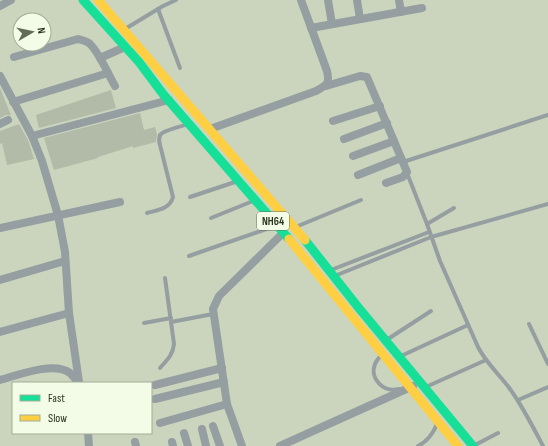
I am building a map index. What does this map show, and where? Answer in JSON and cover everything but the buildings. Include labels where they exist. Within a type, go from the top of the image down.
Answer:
[{"type":"highway","name":"NH64","points":[[83,0],[256,200],[458,446]]},
{"type":"highway","name":"NH64","points":[[98,0],[292,224],[473,446]]},
{"type":"street","points":[[0,6],[11,0]]},
{"type":"street","points":[[301,0],[327,71],[329,79],[326,86]]},
{"type":"street","points":[[328,0],[332,24]]},
{"type":"street","points":[[357,0],[360,19]]},
{"type":"street","points":[[399,0],[401,12]]},
{"type":"street","points":[[311,28],[422,8]]},
{"type":"street","points":[[14,57],[78,39],[89,43],[100,58],[115,86]]},
{"type":"street","points":[[100,58],[125,47]]},
{"type":"street","points":[[13,102],[108,74]]},
{"type":"street","points":[[0,76],[2,85],[32,136],[42,161],[58,215],[65,261],[69,313],[79,382]]},
{"type":"street","points":[[210,129],[316,91],[326,86],[360,76],[367,77],[407,172],[404,177],[386,183]]},
{"type":"street","points":[[32,136],[169,100]]},
{"type":"street","points":[[333,121],[380,106]]},
{"type":"street","points":[[0,124],[8,120]]},
{"type":"street","points":[[344,139],[387,123]]},
{"type":"street","points":[[353,156],[394,141]]},
{"type":"street","points":[[358,175],[402,160]]},
{"type":"street","points":[[0,228],[120,202]]},
{"type":"street","points":[[242,446],[227,404],[213,314],[214,303],[280,229]]},
{"type":"street","points":[[0,280],[65,261]]},
{"type":"street","points":[[0,332],[69,313]]},
{"type":"street","points":[[0,380],[47,368],[62,370],[70,373],[78,382]]},
{"type":"street","points":[[155,385],[222,368]]},
{"type":"street","points":[[155,399],[224,382]]},
{"type":"street","points":[[280,446],[410,386],[423,385]]},
{"type":"street","points":[[160,424],[227,404]]},
{"type":"street","points":[[213,426],[220,446]]},
{"type":"street","points":[[202,429],[206,446]]},
{"type":"street","points":[[184,433],[188,446]]},
{"type":"street","points":[[88,434],[89,446]]},
{"type":"lane","points":[[115,36],[124,29],[176,0]]},
{"type":"lane","points":[[158,9],[180,68]]},
{"type":"lane","points":[[402,160],[548,115]]},
{"type":"lane","points":[[147,213],[166,207],[171,203],[173,197],[160,145],[159,139],[161,134],[190,124]]},
{"type":"lane","points":[[407,172],[428,224],[429,232],[440,261],[478,347],[486,360],[518,400],[543,446]]},
{"type":"lane","points":[[190,197],[239,181]]},
{"type":"lane","points":[[211,218],[256,200]]},
{"type":"lane","points":[[189,256],[280,229],[361,200]]},
{"type":"lane","points":[[331,273],[431,237],[548,204]]},
{"type":"lane","points":[[428,224],[454,208]]},
{"type":"lane","points":[[280,229],[292,224]]},
{"type":"lane","points":[[331,273],[429,232]]},
{"type":"lane","points":[[160,368],[171,356],[173,351],[171,320],[165,278]]},
{"type":"lane","points":[[386,341],[431,311]]},
{"type":"lane","points":[[144,323],[213,314]]},
{"type":"lane","points":[[530,324],[548,364]]},
{"type":"lane","points":[[400,357],[468,325]]},
{"type":"lane","points":[[382,354],[374,364],[376,380],[382,387],[389,390],[396,390],[410,386]]},
{"type":"lane","points":[[423,385],[486,360]]},
{"type":"lane","points":[[518,400],[548,387]]},
{"type":"lane","points":[[418,446],[426,442],[433,434],[438,422]]},
{"type":"lane","points":[[473,446],[498,433]]},
{"type":"traffic: fast","points":[[83,0],[139,62],[163,94],[289,239]]},
{"type":"traffic: fast","points":[[305,240],[358,307],[473,446]]},
{"type":"traffic: slow","points":[[98,0],[305,240]]},
{"type":"traffic: slow","points":[[289,239],[458,446]]}]
